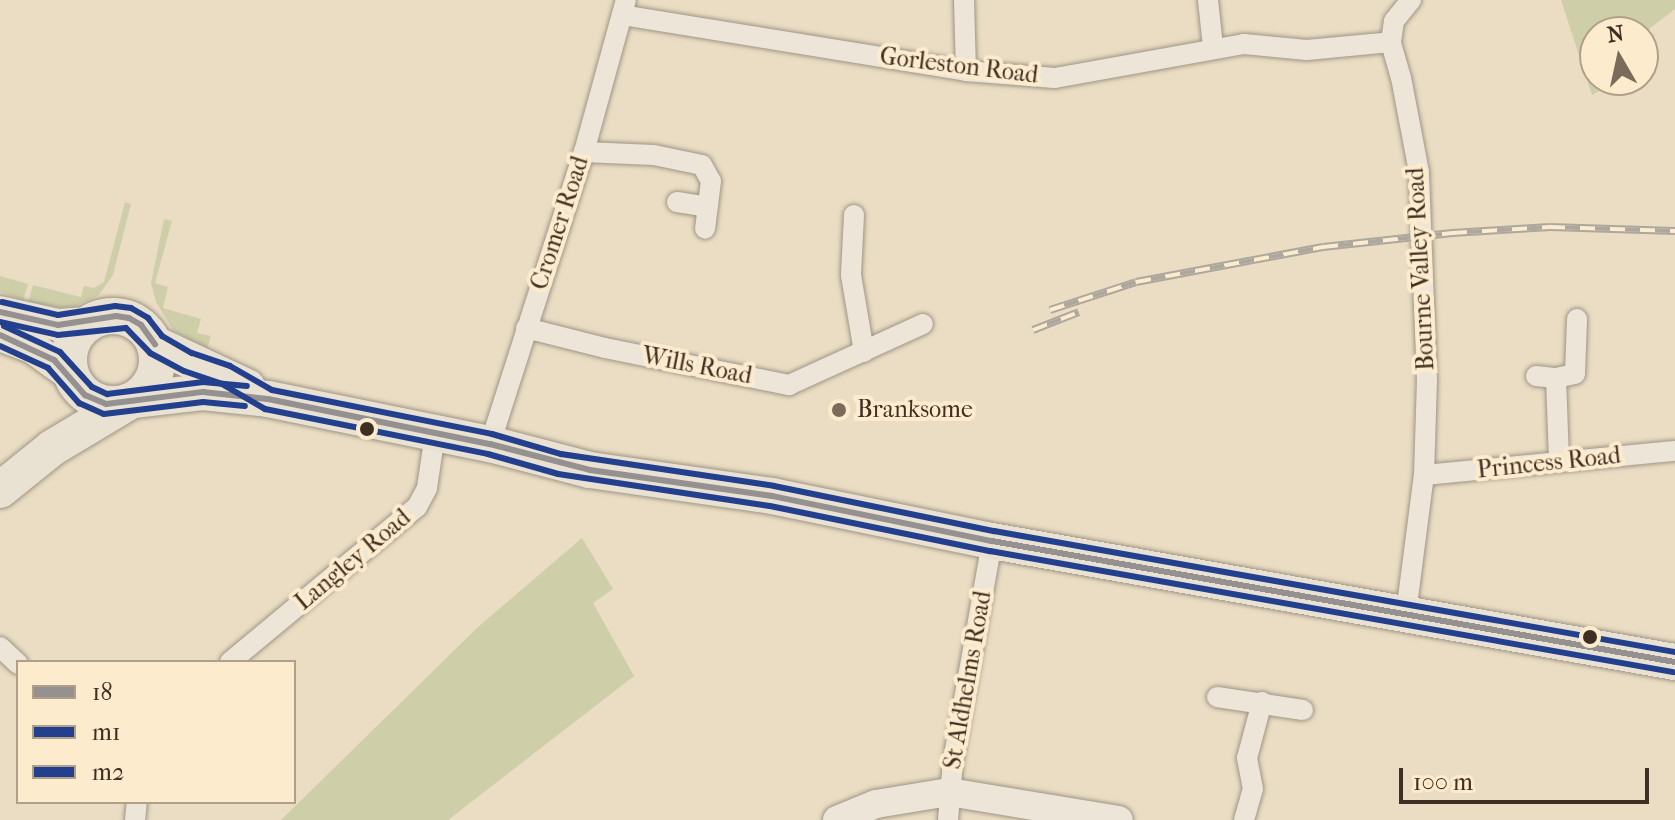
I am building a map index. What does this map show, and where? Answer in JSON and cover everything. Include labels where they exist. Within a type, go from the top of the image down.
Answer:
[{"type":"highway","points":[[52,448],[65,424],[73,380],[71,346],[88,323],[102,317],[129,318],[141,325],[155,344],[188,362],[226,375],[268,399]]},
{"type":"highway","points":[[0,490],[52,448],[146,393],[158,369],[155,344]]},
{"type":"highway","points":[[73,380],[95,401],[131,401],[203,392],[268,399],[490,444],[559,464],[772,496],[992,541],[1675,662]]},
{"type":"main road","points":[[0,312],[58,325],[88,323]]},
{"type":"main road","points":[[0,335],[32,347],[73,380]]},
{"type":"street","points":[[964,0],[966,71]]},
{"type":"street","points":[[1208,0],[1213,47]]},
{"type":"street","points":[[1386,0],[1394,21]]},
{"type":"street","points":[[1394,21],[1411,0]]},
{"type":"street","name":"Gorleston Road","points":[[624,8],[966,71],[1055,78],[1213,47],[1264,44],[1326,50],[1391,42]]},
{"type":"street","name":"Cromer Road","points":[[490,444],[584,152],[624,8]]},
{"type":"street","name":"Bourne Valley Road","points":[[1376,608],[1413,545],[1424,475],[1427,382],[1419,172],[1391,42],[1394,21]]},
{"type":"street","points":[[584,152],[654,155],[702,165],[711,181],[705,229]]},
{"type":"street","points":[[677,202],[708,207]]},
{"type":"street","points":[[854,215],[851,275],[864,352]]},
{"type":"street","points":[[1559,461],[1546,377],[1575,374],[1577,319]]},
{"type":"street","name":"Wills Road","points":[[526,328],[605,348],[789,385],[923,324]]},
{"type":"street","name":"Langley Road","points":[[232,660],[417,507],[427,488],[435,434]]},
{"type":"street","name":"Princess Road","points":[[1424,475],[1675,451]]},
{"type":"street","name":"St Aldhelms Road","points":[[949,806],[992,541]]},
{"type":"street","points":[[0,647],[16,662]]},
{"type":"street","points":[[1217,697],[1303,710]]},
{"type":"street","points":[[1244,820],[1253,789],[1247,758],[1262,702]]},
{"type":"street","points":[[837,820],[876,804],[949,806],[1119,820]]},
{"type":"green space","points":[[1561,0],[1675,0],[1675,9],[1659,21],[1659,16],[1579,16],[1579,55]]},
{"type":"green space","points":[[125,202],[131,204],[113,275],[99,295],[75,306],[62,308],[28,302],[33,285],[81,297],[84,286],[94,288],[104,282]]},
{"type":"green space","points":[[164,219],[172,221],[155,283],[168,287],[163,308],[201,319],[197,333],[211,336],[207,349],[173,330],[156,302],[151,283]]},
{"type":"green space","points":[[0,276],[28,284],[23,300],[0,292]]},
{"type":"green space","points":[[582,538],[613,589],[593,603],[634,676],[448,820],[281,820],[478,627]]},
{"type":"railway","points":[[1050,310],[1136,282],[1323,247],[1452,233],[1550,227],[1675,231]]},
{"type":"railway","points":[[1033,330],[1079,312]]},
{"type":"transit line","name":"m2","points":[[2,302],[58,315],[115,306],[131,308],[148,318],[162,336],[192,353],[230,366],[272,390],[492,434],[561,454],[774,486],[994,531],[1675,652]]},
{"type":"transit line","name":"18","points":[[0,312],[58,325],[116,316],[129,318],[141,325],[155,344]]},
{"type":"transit line","name":"m1","points":[[0,322],[58,335],[126,328],[150,353],[184,371],[222,384],[265,409],[488,454],[558,474],[770,506],[990,551],[1673,672]]},
{"type":"transit line","name":"m2","points":[[4,326],[60,352],[92,387],[107,394],[203,382],[247,386]]},
{"type":"transit line","name":"18","points":[[0,335],[54,360],[85,395],[106,404],[203,392],[268,399],[490,444],[590,470],[772,496],[992,541],[1675,662]]},
{"type":"transit line","name":"m1","points":[[0,346],[48,368],[79,403],[104,414],[203,402],[245,406]]},
{"type":"place","name":"Branksome","points":[[839,410]]}]
